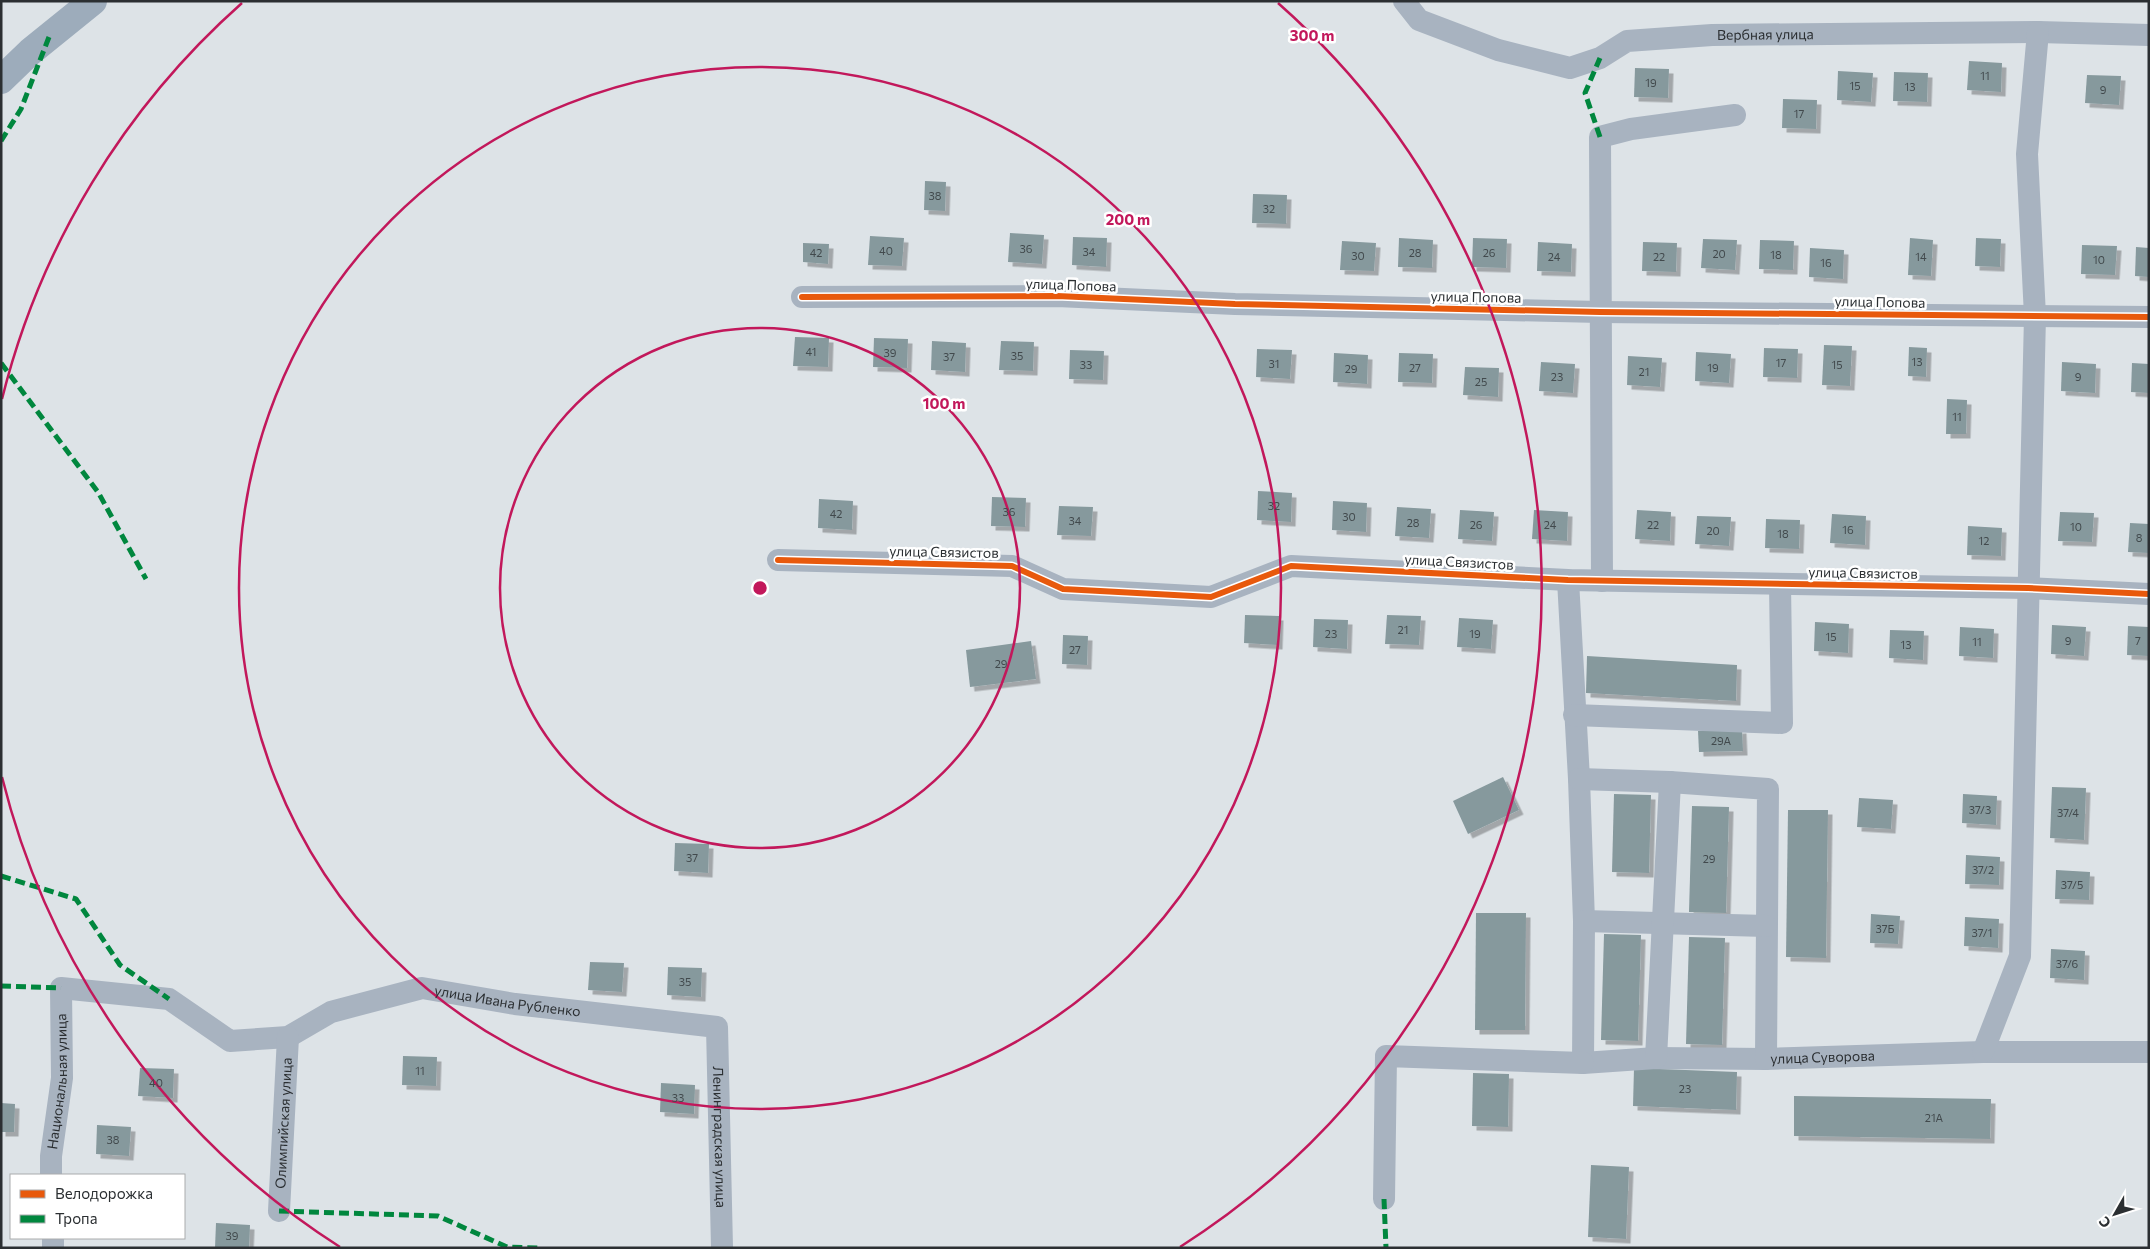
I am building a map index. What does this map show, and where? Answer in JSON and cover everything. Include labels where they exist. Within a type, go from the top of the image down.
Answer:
[{"type":"main road","points":[[1,80],[30,52],[93,1]]},
{"type":"street","name":"Вербная улица","points":[[1404,1],[1420,20],[1498,50],[1570,68],[1600,58],[1627,41],[1712,35],[2038,32],[2149,35]]},
{"type":"street","points":[[1983,1052],[2020,956],[2035,316],[2027,154],[2038,32]]},
{"type":"street","points":[[1602,581],[1600,137],[1631,128],[1735,115]]},
{"type":"street","name":"улица Попова","points":[[802,297],[1057,296],[1235,304],[1600,312],[2149,317]]},
{"type":"street","name":"улица Связистов","points":[[778,560],[1012,566],[1063,589],[1211,596],[1291,566],[1568,580],[2028,588],[2149,594]]},
{"type":"street","points":[[1568,580],[1574,715],[1580,779],[1584,921],[1583,1063]]},
{"type":"street","points":[[1574,715],[1782,723],[1780,584]]},
{"type":"street","points":[[1580,779],[1670,782],[1656,1058]]},
{"type":"street","name":"улица Суворова","points":[[1670,782],[1768,789],[1766,1059],[1983,1052],[2149,1052]]},
{"type":"street","points":[[1584,921],[1766,926]]},
{"type":"street","name":"улица Ивана Рубленко","points":[[61,988],[169,999],[230,1041],[288,1037],[332,1012],[422,988],[515,1004],[717,1027]]},
{"type":"street","name":"Национальная улица","points":[[51,1174],[51,1156],[62,1078],[61,988]]},
{"type":"street","name":"Ленинградская улица","points":[[717,1027],[722,1248]]},
{"type":"street","name":"Олимпийская улица","points":[[279,1211],[288,1037]]},
{"type":"street","points":[[1384,1199],[1386,1056],[1583,1063],[1656,1058],[1766,1059]]},
{"type":"building","points":[[1969,61],[2002,63],[2001,92],[1967,90]]},
{"type":"building","points":[[1635,68],[1669,69],[1668,98],[1634,97]]},
{"type":"building","points":[[1838,71],[1873,73],[1871,102],[1837,100]]},
{"type":"building","points":[[1894,72],[1928,73],[1927,102],[1893,101]]},
{"type":"building","points":[[2087,75],[2121,76],[2119,105],[2085,103]]},
{"type":"building","points":[[1783,99],[1817,100],[1816,129],[1782,128]]},
{"type":"building","points":[[925,181],[946,182],[945,211],[924,210]]},
{"type":"building","points":[[1253,194],[1287,195],[1286,224],[1252,223]]},
{"type":"building","points":[[1010,233],[1044,235],[1042,264],[1008,262]]},
{"type":"building","points":[[870,236],[904,238],[902,266],[868,265]]},
{"type":"building","points":[[1073,237],[1107,238],[1106,267],[1072,265]]},
{"type":"building","points":[[1399,238],[1433,240],[1432,268],[1398,267]]},
{"type":"building","points":[[1473,238],[1507,239],[1506,268],[1472,267]]},
{"type":"building","points":[[1910,238],[1933,240],[1931,276],[1908,275]]},
{"type":"building","points":[[1976,238],[2001,239],[2000,267],[1975,266]]},
{"type":"building","points":[[1703,239],[1737,240],[1735,270],[1701,268]]},
{"type":"building","points":[[1760,240],[1794,241],[1793,270],[1759,269]]},
{"type":"building","points":[[1342,241],[1376,243],[1374,271],[1340,270]]},
{"type":"building","points":[[1538,242],[1572,244],[1571,272],[1537,271]]},
{"type":"building","points":[[1643,242],[1677,243],[1676,272],[1642,271]]},
{"type":"building","points":[[803,243],[829,244],[828,264],[803,262]]},
{"type":"building","points":[[2082,245],[2117,246],[2115,275],[2081,274]]},
{"type":"building","points":[[2136,247],[2149,248],[2149,277],[2135,276]]},
{"type":"building","points":[[1810,248],[1844,250],[1843,279],[1809,277]]},
{"type":"building","points":[[795,337],[829,338],[828,367],[793,366]]},
{"type":"building","points":[[874,338],[908,339],[907,368],[873,367]]},
{"type":"building","points":[[932,341],[966,343],[965,372],[931,370]]},
{"type":"building","points":[[1001,341],[1034,342],[1033,371],[999,370]]},
{"type":"building","points":[[1824,345],[1852,346],[1850,386],[1822,385]]},
{"type":"building","points":[[1909,347],[1927,348],[1926,377],[1908,376]]},
{"type":"building","points":[[1764,348],[1798,349],[1797,378],[1763,377]]},
{"type":"building","points":[[1257,349],[1292,350],[1290,379],[1256,377]]},
{"type":"building","points":[[1070,350],[1104,351],[1103,380],[1069,379]]},
{"type":"building","points":[[1696,352],[1731,354],[1729,383],[1695,381]]},
{"type":"building","points":[[1334,353],[1368,355],[1367,384],[1333,382]]},
{"type":"building","points":[[1399,353],[1433,354],[1432,383],[1398,382]]},
{"type":"building","points":[[1628,356],[1662,358],[1660,387],[1627,385]]},
{"type":"building","points":[[1541,362],[1575,364],[1573,393],[1539,391]]},
{"type":"building","points":[[2062,362],[2096,364],[2095,393],[2061,391]]},
{"type":"building","points":[[2132,363],[2149,364],[2149,393],[2131,392]]},
{"type":"building","points":[[1465,367],[1499,368],[1498,397],[1463,395]]},
{"type":"building","points":[[1947,399],[1967,400],[1966,434],[1946,434]]},
{"type":"building","points":[[1258,491],[1292,493],[1291,522],[1257,520]]},
{"type":"building","points":[[992,497],[1026,498],[1025,527],[991,526]]},
{"type":"building","points":[[819,499],[853,501],[852,530],[818,528]]},
{"type":"building","points":[[1333,501],[1367,503],[1366,532],[1332,530]]},
{"type":"building","points":[[1059,506],[1093,507],[1091,536],[1057,535]]},
{"type":"building","points":[[1397,507],[1431,509],[1429,538],[1395,536]]},
{"type":"building","points":[[1460,510],[1494,512],[1492,541],[1458,539]]},
{"type":"building","points":[[1534,510],[1568,512],[1567,541],[1532,539]]},
{"type":"building","points":[[1637,510],[1671,512],[1670,541],[1635,539]]},
{"type":"building","points":[[2060,512],[2094,513],[2092,542],[2058,541]]},
{"type":"building","points":[[1832,514],[1866,516],[1865,545],[1830,543]]},
{"type":"building","points":[[1697,516],[1731,517],[1729,546],[1695,544]]},
{"type":"building","points":[[1766,519],[1800,520],[1799,549],[1765,548]]},
{"type":"building","points":[[2130,523],[2149,524],[2149,553],[2128,552]]},
{"type":"building","points":[[1968,526],[2002,528],[2001,556],[1967,555]]},
{"type":"building","points":[[1245,615],[1279,616],[1278,645],[1244,643]]},
{"type":"building","points":[[1387,615],[1421,616],[1419,645],[1385,644]]},
{"type":"building","points":[[1459,618],[1493,620],[1491,649],[1457,647]]},
{"type":"building","points":[[1314,619],[1348,620],[1347,649],[1313,647]]},
{"type":"building","points":[[1815,622],[1849,624],[1848,653],[1814,651]]},
{"type":"building","points":[[2052,625],[2086,627],[2084,656],[2051,654]]},
{"type":"building","points":[[2128,626],[2149,627],[2149,656],[2127,655]]},
{"type":"building","points":[[1960,627],[1994,629],[1993,658],[1959,656]]},
{"type":"building","points":[[1890,630],[1924,631],[1923,660],[1889,658]]},
{"type":"building","points":[[1063,635],[1088,636],[1087,665],[1062,664]]},
{"type":"building","points":[[1031,641],[1036,679],[970,687],[966,650]]},
{"type":"building","points":[[1587,656],[1737,665],[1736,701],[1586,693]]},
{"type":"building","points":[[1742,729],[1743,751],[1699,752],[1698,731]]},
{"type":"building","points":[[1503,777],[1519,810],[1468,834],[1453,801]]},
{"type":"building","points":[[2052,787],[2086,788],[2084,840],[2050,838]]},
{"type":"building","points":[[1614,794],[1651,795],[1649,873],[1612,872]]},
{"type":"building","points":[[1963,794],[1997,796],[1996,825],[1962,823]]},
{"type":"building","points":[[1859,798],[1893,800],[1891,829],[1857,827]]},
{"type":"building","points":[[1692,806],[1729,807],[1726,913],[1689,912]]},
{"type":"building","points":[[1788,810],[1828,810],[1826,958],[1786,957]]},
{"type":"building","points":[[675,843],[709,844],[708,873],[674,871]]},
{"type":"building","points":[[1966,855],[2000,857],[1999,885],[1965,884]]},
{"type":"building","points":[[2056,870],[2090,872],[2089,900],[2055,899]]},
{"type":"building","points":[[1476,913],[1526,913],[1525,1030],[1475,1030]]},
{"type":"building","points":[[1871,914],[1900,916],[1898,944],[1870,943]]},
{"type":"building","points":[[1965,917],[1999,919],[1998,948],[1964,946]]},
{"type":"building","points":[[1604,934],[1641,935],[1638,1041],[1601,1040]]},
{"type":"building","points":[[1689,937],[1725,938],[1722,1045],[1686,1044]]},
{"type":"building","points":[[2051,949],[2085,951],[2084,980],[2050,978]]},
{"type":"building","points":[[590,962],[624,963],[622,992],[588,990]]},
{"type":"building","points":[[668,967],[702,968],[701,997],[667,995]]},
{"type":"building","points":[[403,1056],[437,1057],[436,1086],[402,1085]]},
{"type":"building","points":[[140,1068],[174,1069],[173,1098],[138,1096]]},
{"type":"building","points":[[1634,1068],[1737,1072],[1736,1110],[1633,1106]]},
{"type":"building","points":[[1473,1073],[1509,1074],[1508,1127],[1472,1126]]},
{"type":"building","points":[[661,1083],[695,1085],[694,1114],[660,1112]]},
{"type":"building","points":[[1794,1096],[1991,1099],[1990,1139],[1794,1136]]},
{"type":"building","points":[[1,1103],[15,1104],[14,1132],[1,1132]]},
{"type":"building","points":[[97,1125],[131,1127],[129,1156],[96,1154]]},
{"type":"building","points":[[1591,1165],[1629,1167],[1626,1239],[1588,1237]]},
{"type":"building","points":[[216,1223],[250,1225],[249,1248],[215,1248]]},
{"type":"marked path","points":[[1,141],[21,109],[49,37]]},
{"type":"marked path","points":[[1600,58],[1585,93],[1600,137]]},
{"type":"marked path","points":[[1,363],[98,492],[146,579]]},
{"type":"marked path","points":[[1,876],[76,899],[120,965],[169,999]]},
{"type":"marked path","points":[[1,986],[61,988]]},
{"type":"marked path","points":[[1384,1199],[1386,1248]]},
{"type":"marked path","points":[[279,1211],[438,1216],[507,1247],[539,1248]]},
{"type":"cycle path","points":[[802,297],[1057,296],[1235,304],[1600,312],[2149,317]]},
{"type":"cycle path","points":[[778,560],[1012,566],[1063,589],[1211,597],[1291,566],[1568,580],[2028,588],[2149,594]]}]
